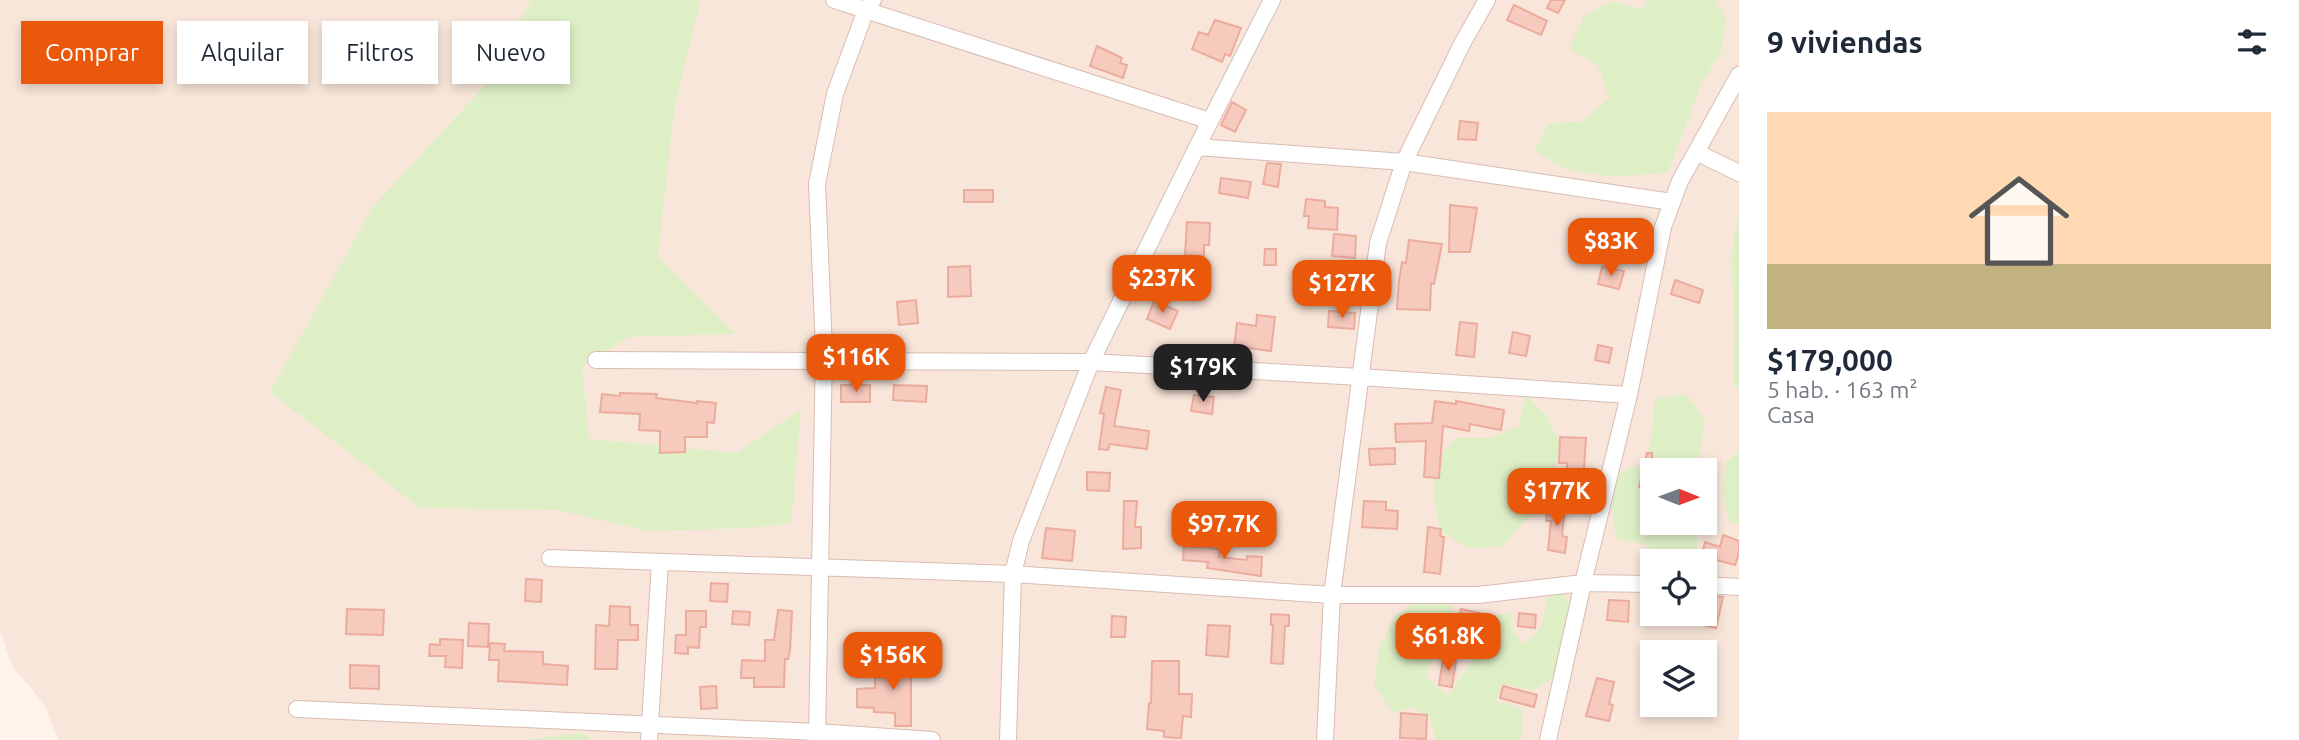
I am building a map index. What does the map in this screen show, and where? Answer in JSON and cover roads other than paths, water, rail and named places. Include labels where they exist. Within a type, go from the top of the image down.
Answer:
[{"type":"street","points":[[834,0],[869,5],[1210,121]]},
{"type":"street","points":[[1008,740],[1013,575],[1021,541],[1090,362],[1272,0]]},
{"type":"street","points":[[1325,740],[1332,595],[1378,243],[1404,162],[1487,0]]},
{"type":"street","points":[[817,736],[823,361],[817,184],[835,94],[869,5]]},
{"type":"street","points":[[1548,740],[1629,395],[1663,227],[1680,181],[1739,75]]},
{"type":"street","points":[[1197,147],[1404,162],[1672,202]]},
{"type":"street","points":[[1696,152],[1739,173]]},
{"type":"street","points":[[596,360],[1090,362],[1629,395]]},
{"type":"street","points":[[550,558],[1013,575],[1332,595],[1478,595],[1583,583],[1640,584]]},
{"type":"street","points":[[650,733],[660,562]]},
{"type":"street","points":[[1717,586],[1739,587]]},
{"type":"street","points":[[297,709],[650,733],[932,740]]}]
